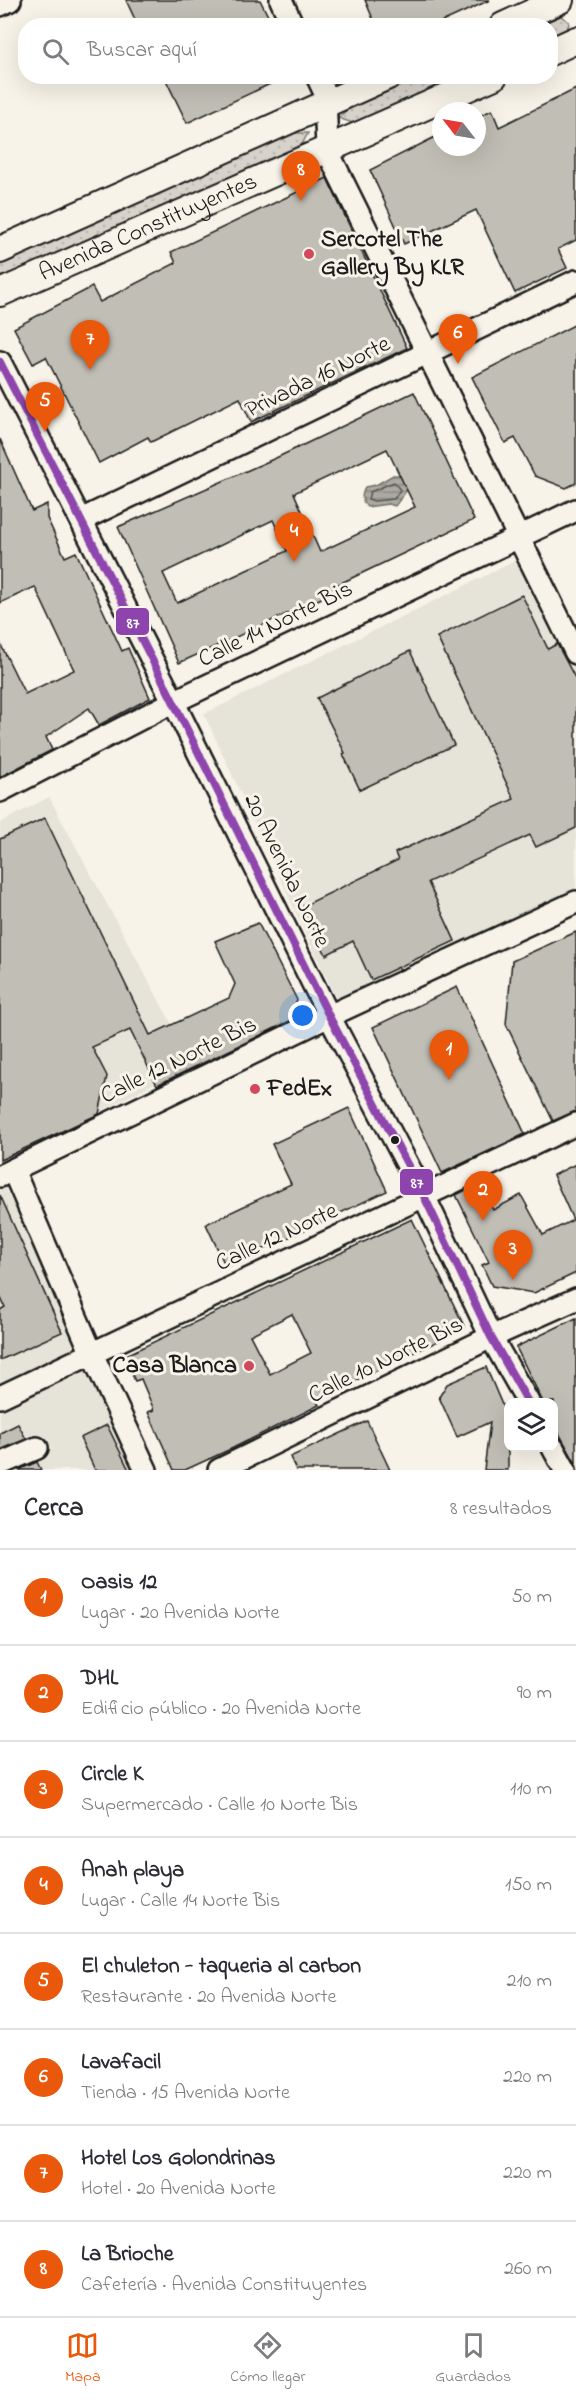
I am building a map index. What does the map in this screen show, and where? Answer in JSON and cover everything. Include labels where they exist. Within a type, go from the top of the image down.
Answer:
[{"type":"main road","points":[[521,18],[560,0]]},
{"type":"main road","points":[[558,48],[576,40]]},
{"type":"main road","name":"Avenida Constituyentes","points":[[0,250],[370,84]]},
{"type":"main road","name":"Avenida Constituyentes","points":[[0,293],[476,84]]},
{"type":"street","points":[[0,5],[10,0]]},
{"type":"street","points":[[281,0],[289,18]]},
{"type":"street","points":[[321,84],[325,93],[327,150],[576,653]]},
{"type":"street","name":"Privada 16 Norte","points":[[81,520],[576,281]]},
{"type":"street","name":"20 Avenida Norte","points":[[0,362],[329,1016],[424,1196],[491,1337],[526,1398]]},
{"type":"street","name":"Calle 14 Norte Bis","points":[[0,791],[173,702],[576,510]]},
{"type":"street","name":"Calle 12 Norte Bis","points":[[7,1173],[329,1016],[576,902]]},
{"type":"street","name":"Calle 12 Norte","points":[[0,1397],[576,1124]]},
{"type":"street","points":[[7,1173],[146,1470]]},
{"type":"street","name":"Calle 10 Norte Bis","points":[[219,1470],[491,1337],[576,1299]]},
{"type":"street","points":[[0,1464],[37,1448]]},
{"type":"street","points":[[555,1452],[565,1470]]},
{"type":"shaded area","points":[[561,16],[569,22],[568,28],[558,33],[558,18],[556,18]]},
{"type":"shaded area","points":[[404,84],[444,84],[353,123],[338,118],[352,106]]},
{"type":"shaded area","points":[[292,133],[308,133],[301,146],[0,279],[0,263]]},
{"type":"shaded area","points":[[521,558],[576,671],[576,891],[338,1003],[204,714]]},
{"type":"shaded area","points":[[49,797],[193,1063],[0,1164],[0,823]]},
{"type":"shaded area","points":[[0,1176],[73,1338],[136,1470],[0,1470]]},
{"type":"water","points":[[393,475],[400,475],[407,490],[395,506],[388,504],[367,507],[362,498],[365,487],[376,485]]},
{"type":"building","points":[[126,0],[260,0],[269,18],[134,18]]},
{"type":"building","points":[[365,0],[490,0],[451,18],[373,18]]},
{"type":"building","points":[[168,84],[270,84],[187,123]]},
{"type":"building","points":[[576,89],[576,240],[558,249],[567,268],[515,293],[476,210],[404,244],[370,170],[432,139],[432,156],[486,156],[486,113],[492,110],[499,127]]},
{"type":"building","points":[[327,178],[407,348],[251,422],[240,398],[151,442],[148,437],[99,463],[46,357],[33,364],[14,328],[92,287],[100,302],[176,263],[171,252]]},
{"type":"building","points":[[576,324],[576,483],[566,488],[535,476],[515,438],[505,443],[472,377]]},
{"type":"building","points":[[414,392],[474,520],[335,586],[337,591],[179,663],[118,527],[278,457]],"holes":[[[387,449],[415,507],[320,552],[294,493]],[[273,520],[287,551],[177,603],[163,573]]]},
{"type":"building","points":[[0,439],[32,511],[47,504],[47,518],[65,557],[76,552],[122,651],[128,648],[150,698],[99,725],[89,708],[46,737],[52,750],[0,777],[0,643],[25,694],[74,670],[35,587],[0,603]]},
{"type":"building","points":[[522,595],[548,649],[557,644],[576,680],[576,828],[536,847],[530,835],[428,882],[455,941],[371,980],[353,941],[326,955],[303,906],[398,860],[395,853],[514,799],[437,637]]},
{"type":"building","points":[[410,651],[454,745],[360,790],[343,754],[345,753],[317,698]]},
{"type":"building","points":[[45,818],[150,1035],[229,998],[235,984],[215,941],[258,923],[297,1000],[290,1021],[157,1085],[130,1030],[92,1047],[107,1076],[99,1114],[0,1160],[0,839]]},
{"type":"building","points":[[576,932],[576,1111],[553,1121],[506,1024],[512,961]]},
{"type":"building","points":[[457,987],[525,1134],[442,1173],[373,1027]]},
{"type":"building","points":[[349,1108],[387,1191],[226,1267],[206,1224],[291,1184],[272,1144]]},
{"type":"building","points":[[576,1164],[576,1273],[534,1293],[492,1286],[482,1265],[489,1262],[456,1195],[480,1183],[493,1210],[521,1195],[543,1235],[573,1220],[553,1175]]},
{"type":"building","points":[[0,1195],[62,1332],[0,1360],[0,1310],[5,1307],[0,1296]]},
{"type":"building","points":[[412,1219],[465,1328],[316,1400],[319,1405],[185,1470],[174,1470],[148,1412],[154,1410],[141,1379],[135,1381],[124,1356]],"holes":[[[292,1314],[311,1353],[270,1374],[250,1335]]]},
{"type":"building","points":[[576,1318],[576,1464],[558,1431],[558,1398],[541,1398],[516,1347]]},
{"type":"building","points":[[486,1367],[504,1410],[504,1452],[508,1452],[508,1470],[484,1470],[490,1422],[457,1437],[439,1397],[447,1384]]},
{"type":"building","points":[[367,1421],[390,1470],[296,1470],[290,1457]]},
{"type":"building","points":[[18,1424],[26,1439],[0,1450],[0,1433]]},
{"type":"building","points":[[107,1425],[129,1470],[95,1470],[80,1438]]},
{"type":"building","points":[[37,1462],[41,1470],[18,1470]]},
{"type":"transit line","name":"87","points":[[0,362],[170,695],[329,1016],[424,1196],[491,1337],[526,1398]]},
{"type":"place","name":"La Brioche","points":[[301,201]]},
{"type":"place","name":"Sercotel The Gallery By KLR","points":[[309,254]]},
{"type":"place","name":"Lavafacil","points":[[458,364]]},
{"type":"place","name":"Hotel Los Golondrinas","points":[[90,370]]},
{"type":"place","name":"El chuleton - taqueria al carbon","points":[[45,432]]},
{"type":"place","name":"Anah playa","points":[[294,562]]},
{"type":"place","name":"Oasis 12","points":[[449,1080]]},
{"type":"place","name":"FedEx","points":[[255,1089]]},
{"type":"place","name":"DHL","points":[[483,1221]]},
{"type":"place","name":"Circle K","points":[[513,1280]]},
{"type":"place","name":"Casa Blanca","points":[[249,1366]]}]
